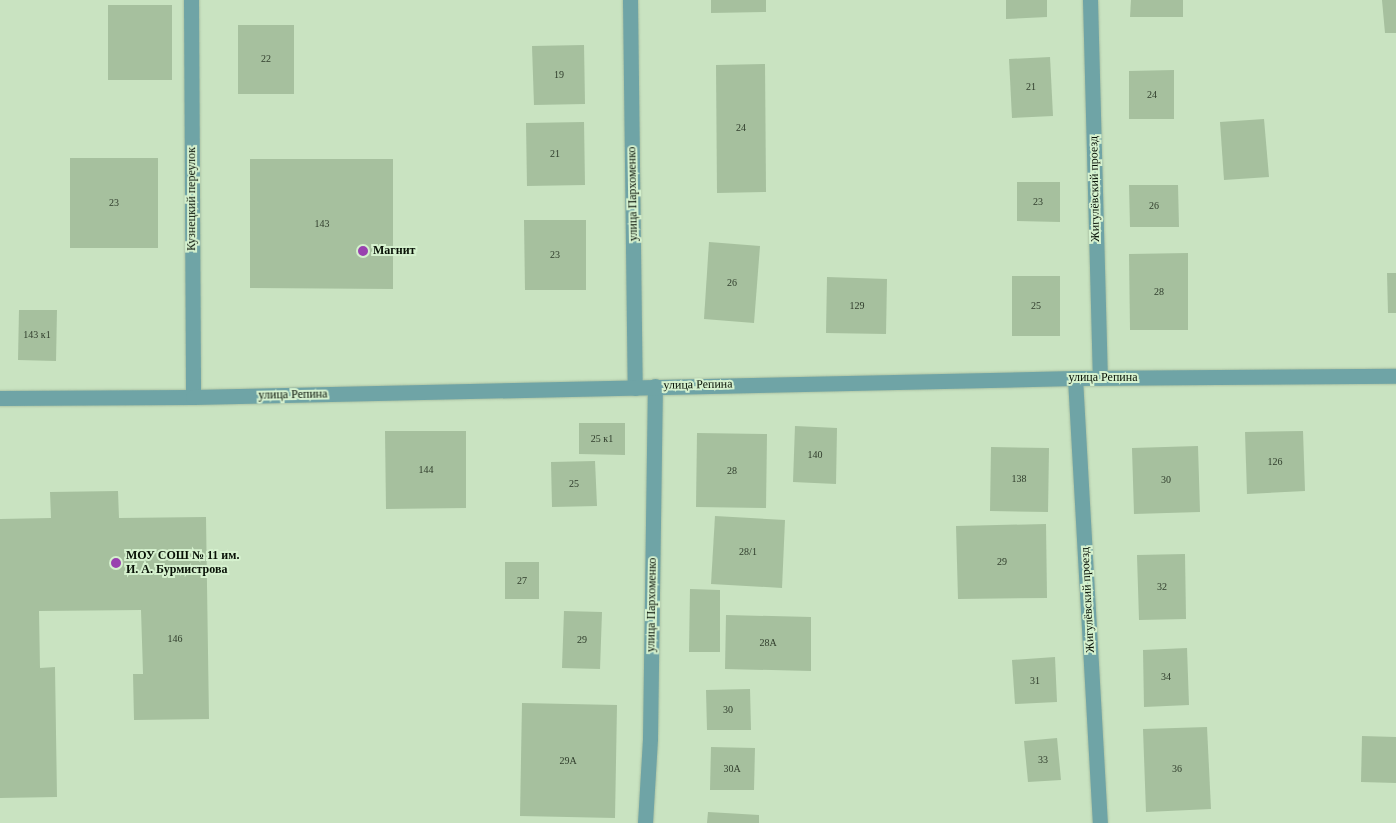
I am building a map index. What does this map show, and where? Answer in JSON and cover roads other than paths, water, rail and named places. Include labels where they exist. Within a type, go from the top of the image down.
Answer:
[{"type":"street","name":"Кузнецкий переулок","points":[[191,0],[193,397]]},
{"type":"street","name":"улица Пархоменко","points":[[630,0],[635,388]]},
{"type":"street","name":"Жигулёвский проезд","points":[[1090,0],[1100,378]]},
{"type":"street","name":"улица Репина","points":[[0,398],[193,397],[1075,378],[1396,376]]},
{"type":"street","name":"Жигулёвский проезд","points":[[1075,378],[1100,823]]},
{"type":"street","name":"улица Пархоменко","points":[[645,823],[650,738],[655,386]]},
{"type":"place","name":"Магнит","points":[[363,251]]},
{"type":"place","name":"МОУ СОШ № 11 им. И. А. Бурмистрова","points":[[116,563]]}]
